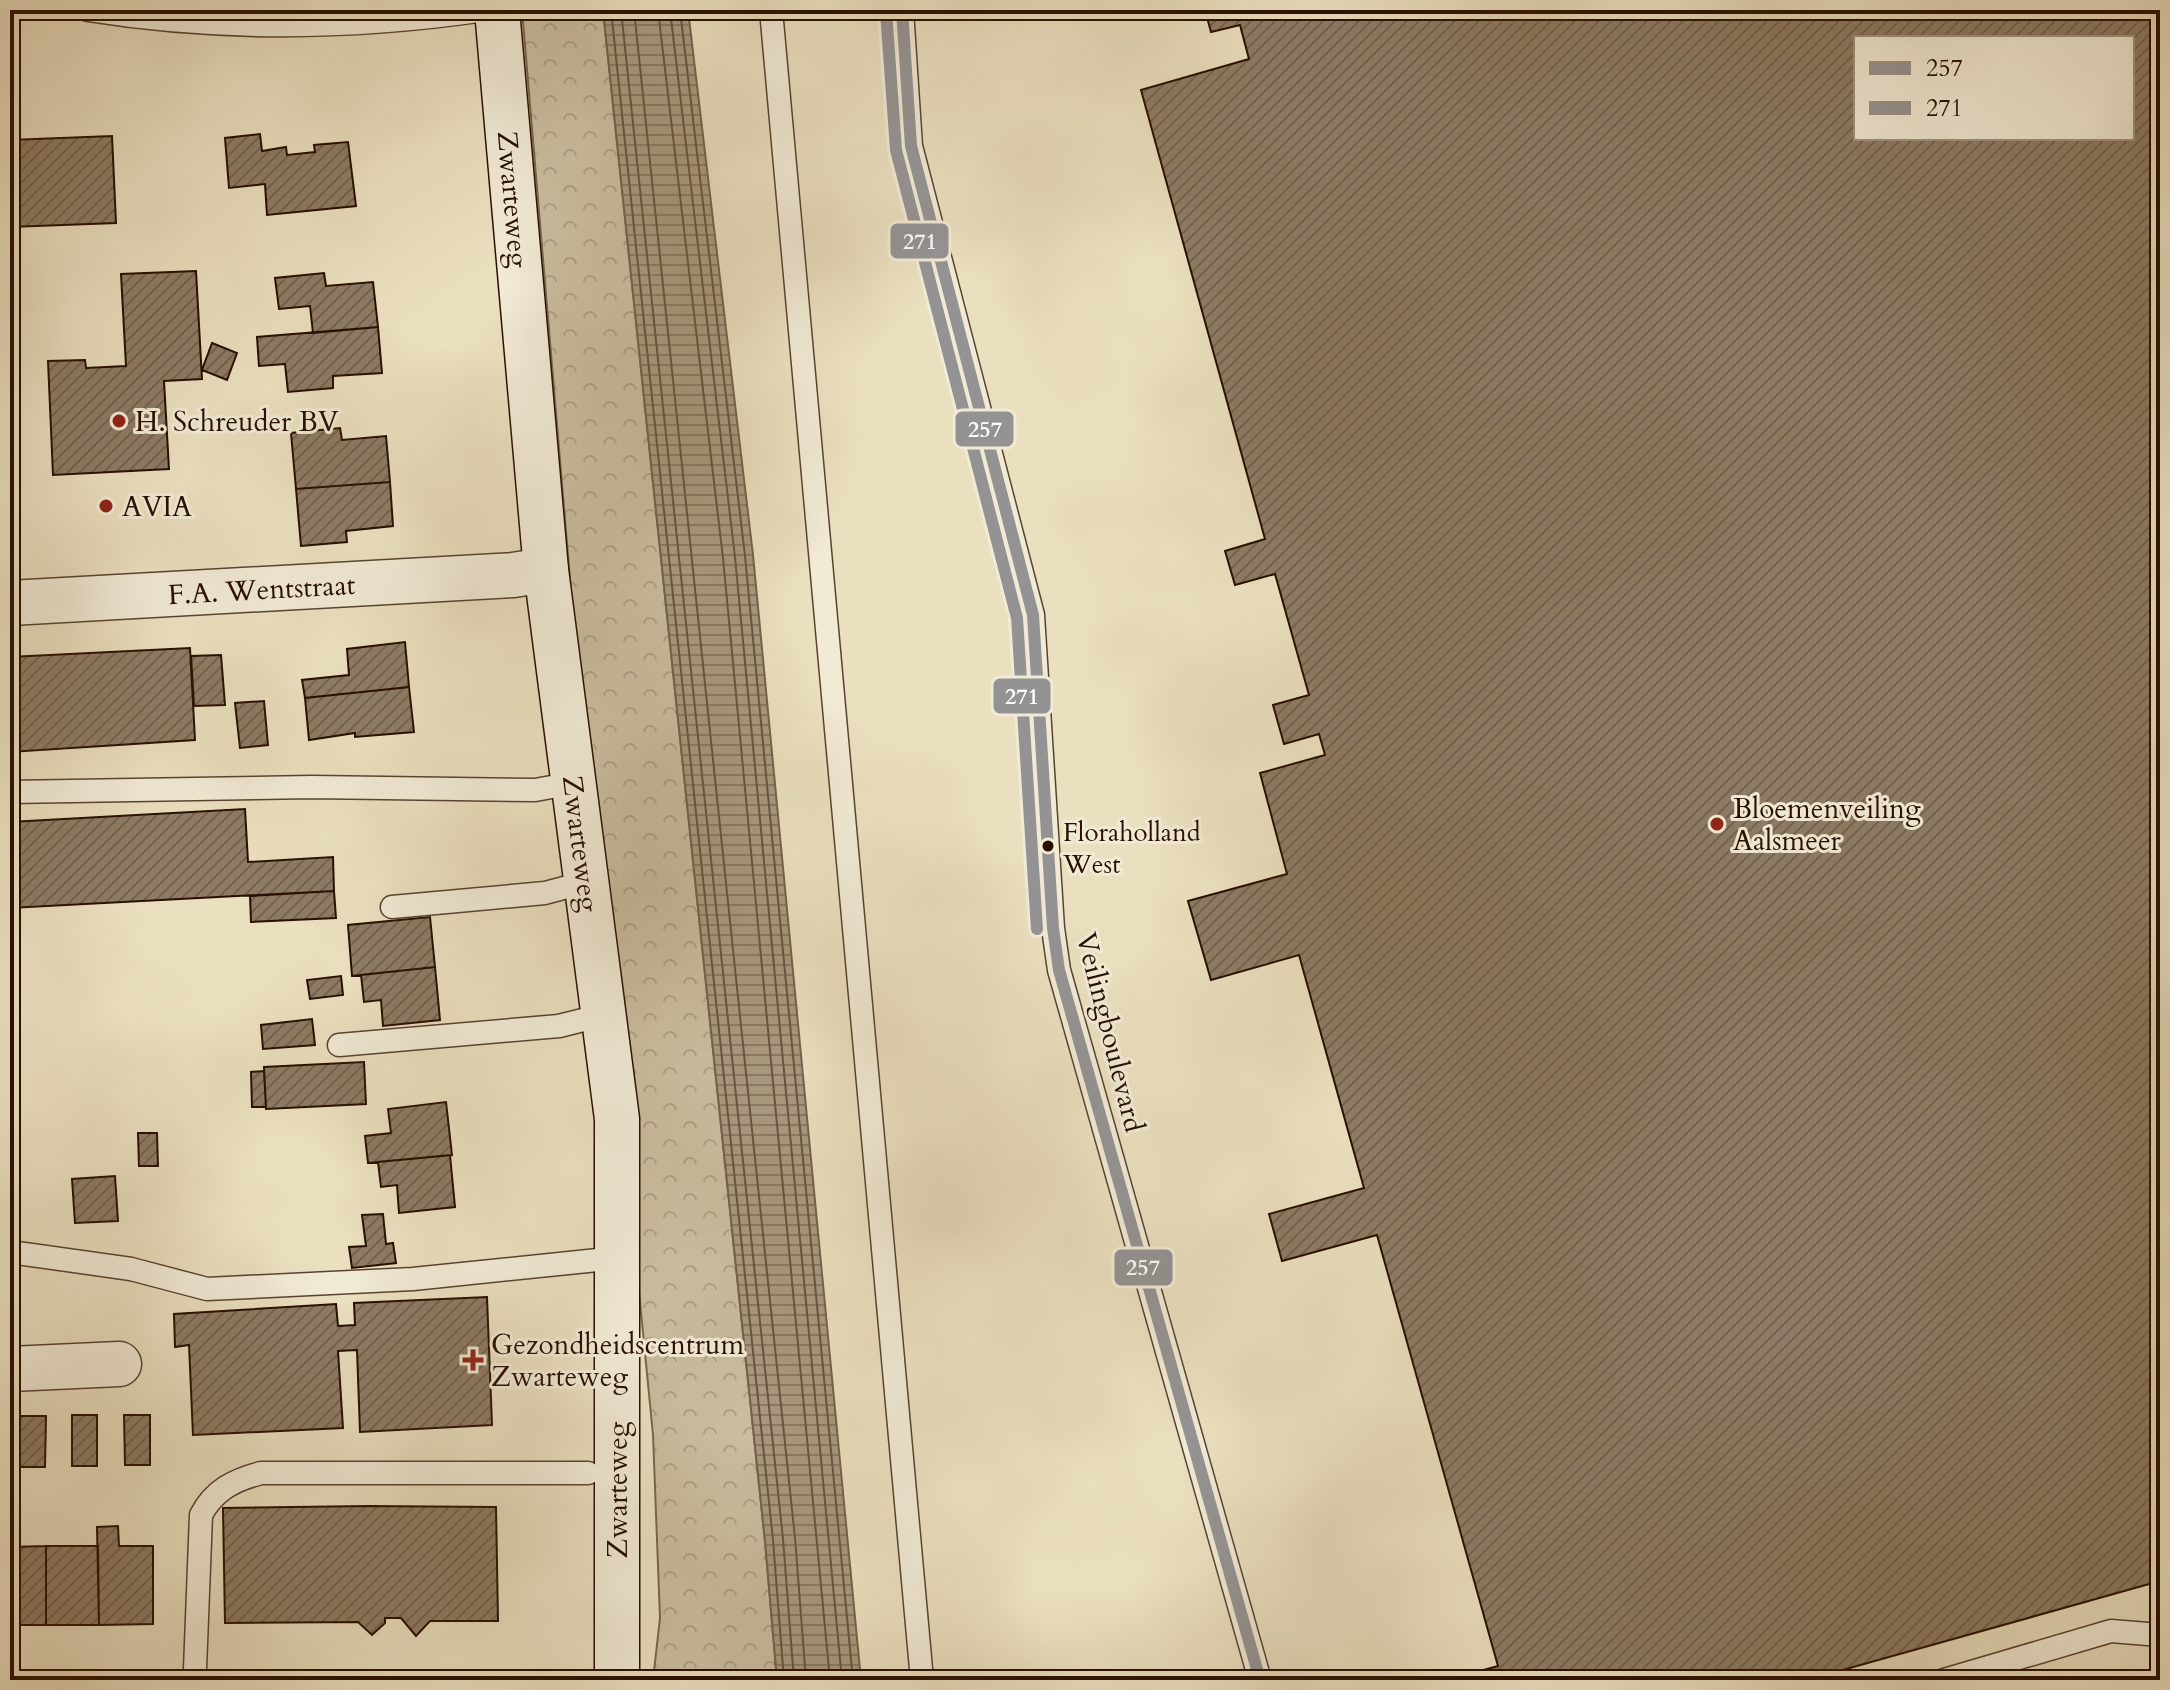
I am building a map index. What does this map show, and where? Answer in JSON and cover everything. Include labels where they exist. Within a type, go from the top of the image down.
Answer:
[{"type":"street","name":"Zwarteweg","points":[[497,10],[530,572],[574,783],[617,1119],[617,1680]]},
{"type":"street","name":"F.A. Wentstraat","points":[[10,603],[530,572]]},
{"type":"street","points":[[10,1369],[119,1364]]},
{"type":"lane","points":[[88,10],[123,16],[266,26],[419,19],[485,10]]},
{"type":"lane","points":[[771,10],[922,1680]]},
{"type":"lane","name":"Veilingboulevard","points":[[902,10],[911,146],[1033,615],[1053,928],[1059,970],[1260,1680]]},
{"type":"lane","points":[[10,792],[312,787],[535,790],[574,783]]},
{"type":"lane","points":[[392,907],[545,893],[586,882]]},
{"type":"lane","points":[[339,1045],[559,1026],[603,1015]]},
{"type":"lane","points":[[10,1252],[131,1269],[207,1289],[413,1279],[617,1258]]},
{"type":"lane","points":[[197,1680],[201,1515],[209,1499],[225,1486],[261,1473],[588,1473]]},
{"type":"lane","points":[[1944,1680],[2111,1631],[2160,1635]]},
{"type":"green space","points":[[522,10],[603,10],[765,1541],[777,1680],[653,1680],[660,1618],[653,1435],[574,626]]},
{"type":"water","points":[[603,10],[688,10],[753,555],[861,1680],[777,1680],[765,1541]]},
{"type":"building","name":"Bloemenveiling Aalsmeer","points":[[1205,10],[2160,10],[2160,1581],[1807,1680],[1447,1680],[1498,1666],[1377,1235],[1282,1261],[1269,1214],[1364,1188],[1299,955],[1211,980],[1188,901],[1287,874],[1260,773],[1325,755],[1319,734],[1284,744],[1273,705],[1309,695],[1275,574],[1235,585],[1225,551],[1265,539],[1141,90],[1249,59],[1240,25],[1211,32]]},
{"type":"building","points":[[260,134],[262,151],[286,147],[287,155],[315,152],[314,145],[348,142],[356,206],[267,215],[265,184],[229,188],[225,138]]},
{"type":"building","points":[[112,136],[116,223],[10,227],[10,140]]},
{"type":"building","points":[[196,271],[202,379],[164,381],[169,469],[53,475],[48,361],[85,360],[86,368],[126,366],[121,274]]},
{"type":"building","points":[[324,273],[326,286],[373,282],[378,327],[313,333],[310,306],[279,309],[275,278]]},
{"type":"building","points":[[378,327],[382,373],[333,376],[333,388],[288,392],[285,364],[259,366],[257,337]]},
{"type":"building","points":[[10,331],[18,507],[10,507]]},
{"type":"building","points":[[212,343],[237,353],[227,380],[202,370]]},
{"type":"building","points":[[340,428],[342,440],[386,436],[390,482],[296,489],[291,433]]},
{"type":"building","points":[[390,482],[393,526],[346,531],[347,542],[301,546],[296,489]]},
{"type":"building","points":[[405,642],[409,687],[305,698],[302,680],[349,675],[347,649]]},
{"type":"building","points":[[190,648],[195,740],[10,752],[10,657]]},
{"type":"building","points":[[221,655],[225,705],[194,706],[191,656]]},
{"type":"building","points":[[409,687],[414,732],[355,737],[355,733],[309,740],[305,698]]},
{"type":"building","points":[[264,701],[268,745],[240,748],[235,703]]},
{"type":"building","points":[[245,809],[248,862],[333,857],[334,891],[10,908],[10,822]]},
{"type":"building","points":[[334,891],[336,918],[251,922],[250,896]]},
{"type":"building","points":[[430,917],[435,967],[352,976],[348,925]]},
{"type":"building","points":[[435,967],[440,1020],[383,1026],[381,1000],[364,1002],[361,975]]},
{"type":"building","points":[[341,976],[343,995],[310,999],[307,980]]},
{"type":"building","points":[[312,1019],[315,1045],[263,1049],[261,1025]]},
{"type":"building","points":[[364,1062],[366,1104],[266,1109],[264,1067]]},
{"type":"building","points":[[264,1071],[266,1107],[252,1107],[251,1072]]},
{"type":"building","points":[[446,1102],[452,1155],[368,1163],[365,1136],[391,1133],[388,1109]]},
{"type":"building","points":[[138,1133],[157,1133],[158,1166],[139,1166]]},
{"type":"building","points":[[450,1155],[455,1207],[399,1213],[397,1185],[381,1187],[378,1162]]},
{"type":"building","points":[[115,1176],[118,1221],[75,1223],[72,1179]]},
{"type":"building","points":[[383,1214],[386,1244],[393,1243],[396,1263],[352,1268],[349,1247],[366,1246],[362,1215]]},
{"type":"building","points":[[487,1297],[492,1425],[360,1432],[357,1350],[338,1351],[343,1428],[193,1435],[189,1345],[175,1347],[174,1314],[336,1304],[338,1326],[355,1325],[354,1303]]},
{"type":"building","points":[[72,1415],[97,1415],[97,1466],[72,1466]]},
{"type":"building","points":[[124,1415],[150,1415],[150,1465],[125,1465]]},
{"type":"building","points":[[20,1416],[46,1416],[45,1467],[20,1467]]},
{"type":"building","points":[[496,1507],[498,1621],[430,1621],[416,1636],[401,1618],[385,1618],[385,1623],[372,1635],[358,1622],[225,1623],[223,1508]]},
{"type":"building","points":[[118,1526],[119,1546],[153,1546],[153,1624],[99,1625],[97,1527]]},
{"type":"building","points":[[46,1546],[46,1625],[10,1625],[10,1547]]},
{"type":"building","points":[[46,1546],[98,1546],[99,1625],[46,1625]]},
{"type":"building","points":[[2039,1674],[2041,1680],[2017,1680]]},
{"type":"transit line","name":"257","points":[[902,10],[911,146],[1033,615],[1053,928],[1059,970],[1260,1680]]},
{"type":"transit line","name":"271","points":[[886,11],[896,150],[1017,618],[1037,929]]},
{"type":"place","name":"H. Schreuder BV","points":[[119,421]]},
{"type":"place","name":"AVIA","points":[[106,506]]},
{"type":"place","name":"Bloemenveiling Aalsmeer","points":[[1717,824]]},
{"type":"place","name":"Floraholland West","points":[[1048,846]]},
{"type":"place","name":"Gezondheidscentrum Zwarteweg","points":[[473,1360]]}]
